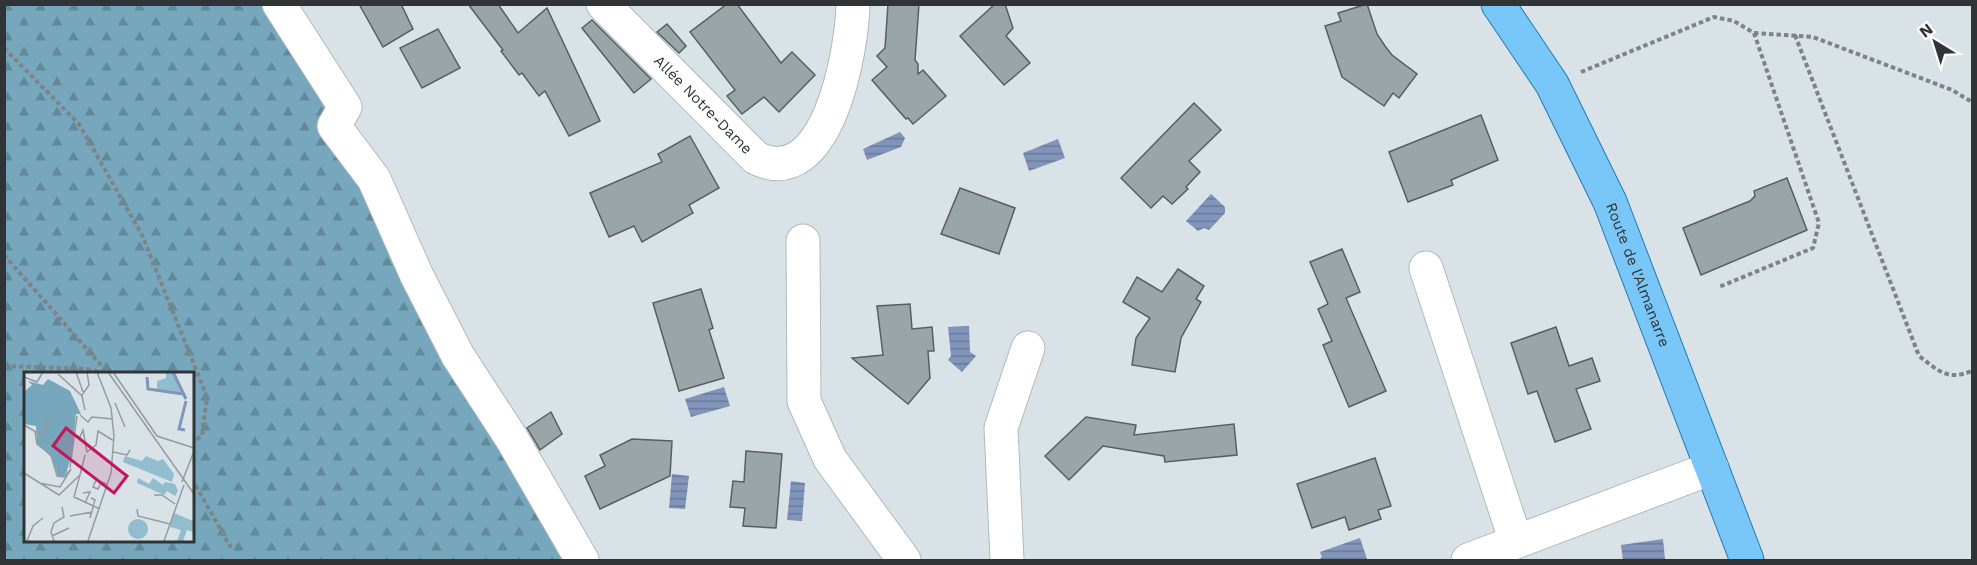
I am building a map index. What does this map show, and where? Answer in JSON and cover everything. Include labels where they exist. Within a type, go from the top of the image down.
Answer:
[{"type":"main road","name":"Route de l'Almanarre","points":[[1498,4],[1552,84],[1610,202],[1747,561]]},
{"type":"street","points":[[279,4],[345,107],[334,126],[374,179],[417,276],[458,356],[512,439],[582,561]]},
{"type":"street","name":"Allée Notre-Dame","points":[[603,4],[756,158],[765,163],[780,164],[799,158],[823,131],[831,115],[852,30],[853,4]]},
{"type":"street","points":[[803,241],[804,401],[830,459],[904,561]]},
{"type":"street","points":[[1426,268],[1528,546]]},
{"type":"street","points":[[1007,561],[1001,428],[1028,348]]},
{"type":"street","points":[[1468,561],[1528,546],[1712,468]]},
{"type":"path","points":[[1552,84],[1714,17],[1734,21],[1754,33],[1813,37],[1952,90],[1972,102]]},
{"type":"path","points":[[1719,287],[1813,248],[1820,223],[1754,33]]},
{"type":"path","points":[[1795,35],[1919,356],[1941,373],[1957,377],[1972,371]]},
{"type":"path","points":[[4,48],[79,124],[142,235],[207,397],[202,436],[194,441]]},
{"type":"path","points":[[4,255],[106,372]]},
{"type":"path","points":[[4,366],[87,369],[102,372]]},
{"type":"path","points":[[194,483],[231,548]]},
{"type":"green space","points":[[4,5],[262,5],[374,179],[576,560],[5,560]]},
{"type":"shaded area","points":[[900,132],[905,138],[901,147],[867,160],[863,149]]},
{"type":"shaded area","points":[[1058,139],[1065,158],[1029,171],[1023,153]]},
{"type":"shaded area","points":[[1211,194],[1225,207],[1225,213],[1209,230],[1204,228],[1198,231],[1186,221]]},
{"type":"shaded area","points":[[969,326],[970,352],[976,356],[962,372],[948,360],[951,356],[948,327]]},
{"type":"shaded area","points":[[724,387],[730,406],[691,417],[685,399]]},
{"type":"shaded area","points":[[672,474],[689,476],[685,509],[669,508]]},
{"type":"shaded area","points":[[791,481],[805,483],[802,521],[787,520]]},
{"type":"shaded area","points":[[1360,538],[1367,559],[1318,560],[1322,557],[1320,552]]},
{"type":"shaded area","points":[[1663,539],[1665,559],[1623,560],[1621,545]]},
{"type":"building","points":[[359,4],[401,4],[413,29],[383,47]]},
{"type":"building","points":[[468,4],[498,4],[518,33],[547,8],[600,121],[569,136],[545,91],[539,96],[522,73],[519,75]]},
{"type":"building","points":[[727,4],[737,4],[781,63],[792,52],[815,75],[779,112],[764,97],[742,114],[727,96],[735,90],[690,32]]},
{"type":"building","points":[[888,4],[919,4],[915,60],[918,64],[918,74],[923,70],[946,96],[913,124],[872,80],[887,67],[877,56],[885,48]]},
{"type":"building","points":[[995,4],[1005,4],[1013,28],[1006,36],[1030,63],[1004,85],[960,36]]},
{"type":"building","points":[[1367,4],[1377,34],[1385,46],[1392,55],[1417,74],[1399,98],[1393,93],[1384,106],[1342,77],[1325,26],[1341,21],[1338,13]]},
{"type":"building","points":[[592,20],[651,79],[634,93],[582,28]]},
{"type":"building","points":[[667,24],[686,46],[679,53],[657,32]]},
{"type":"building","points":[[438,29],[460,68],[422,88],[400,48]]},
{"type":"building","points":[[1194,103],[1221,130],[1189,161],[1200,172],[1186,187],[1188,189],[1172,204],[1163,196],[1151,208],[1121,178]]},
{"type":"building","points":[[1481,115],[1498,160],[1451,180],[1453,185],[1408,202],[1389,152]]},
{"type":"building","points":[[690,136],[719,188],[689,205],[693,213],[642,242],[634,226],[609,237],[590,193],[662,162],[658,154]]},
{"type":"building","points":[[1787,178],[1807,230],[1701,275],[1683,228],[1750,201],[1755,196],[1754,191]]},
{"type":"building","points":[[960,188],[1015,208],[999,254],[941,234]]},
{"type":"building","points":[[1342,249],[1360,292],[1346,298],[1386,391],[1349,407],[1323,345],[1332,341],[1318,309],[1328,304],[1310,262]]},
{"type":"building","points":[[1178,269],[1204,286],[1196,299],[1201,302],[1181,338],[1175,372],[1132,365],[1136,338],[1150,318],[1123,302],[1137,277],[1162,292]]},
{"type":"building","points":[[701,289],[713,328],[709,330],[724,378],[679,391],[653,303]]},
{"type":"building","points":[[910,304],[912,329],[932,327],[934,351],[928,351],[930,378],[908,404],[852,358],[883,355],[877,306]]},
{"type":"building","points":[[1556,327],[1569,366],[1592,358],[1600,381],[1576,389],[1591,429],[1555,442],[1537,391],[1528,394],[1511,343]]},
{"type":"building","points":[[551,412],[562,434],[540,450],[527,428]]},
{"type":"building","points":[[1086,417],[1136,425],[1134,435],[1234,424],[1237,455],[1165,462],[1164,456],[1103,446],[1069,480],[1045,456]]},
{"type":"building","points":[[632,439],[672,441],[670,476],[600,509],[585,476],[605,466],[600,455]]},
{"type":"building","points":[[746,451],[782,454],[776,528],[743,526],[745,508],[730,507],[733,481],[744,482]]},
{"type":"building","points":[[1375,458],[1391,506],[1378,510],[1381,519],[1349,530],[1345,517],[1312,528],[1297,484]]}]
